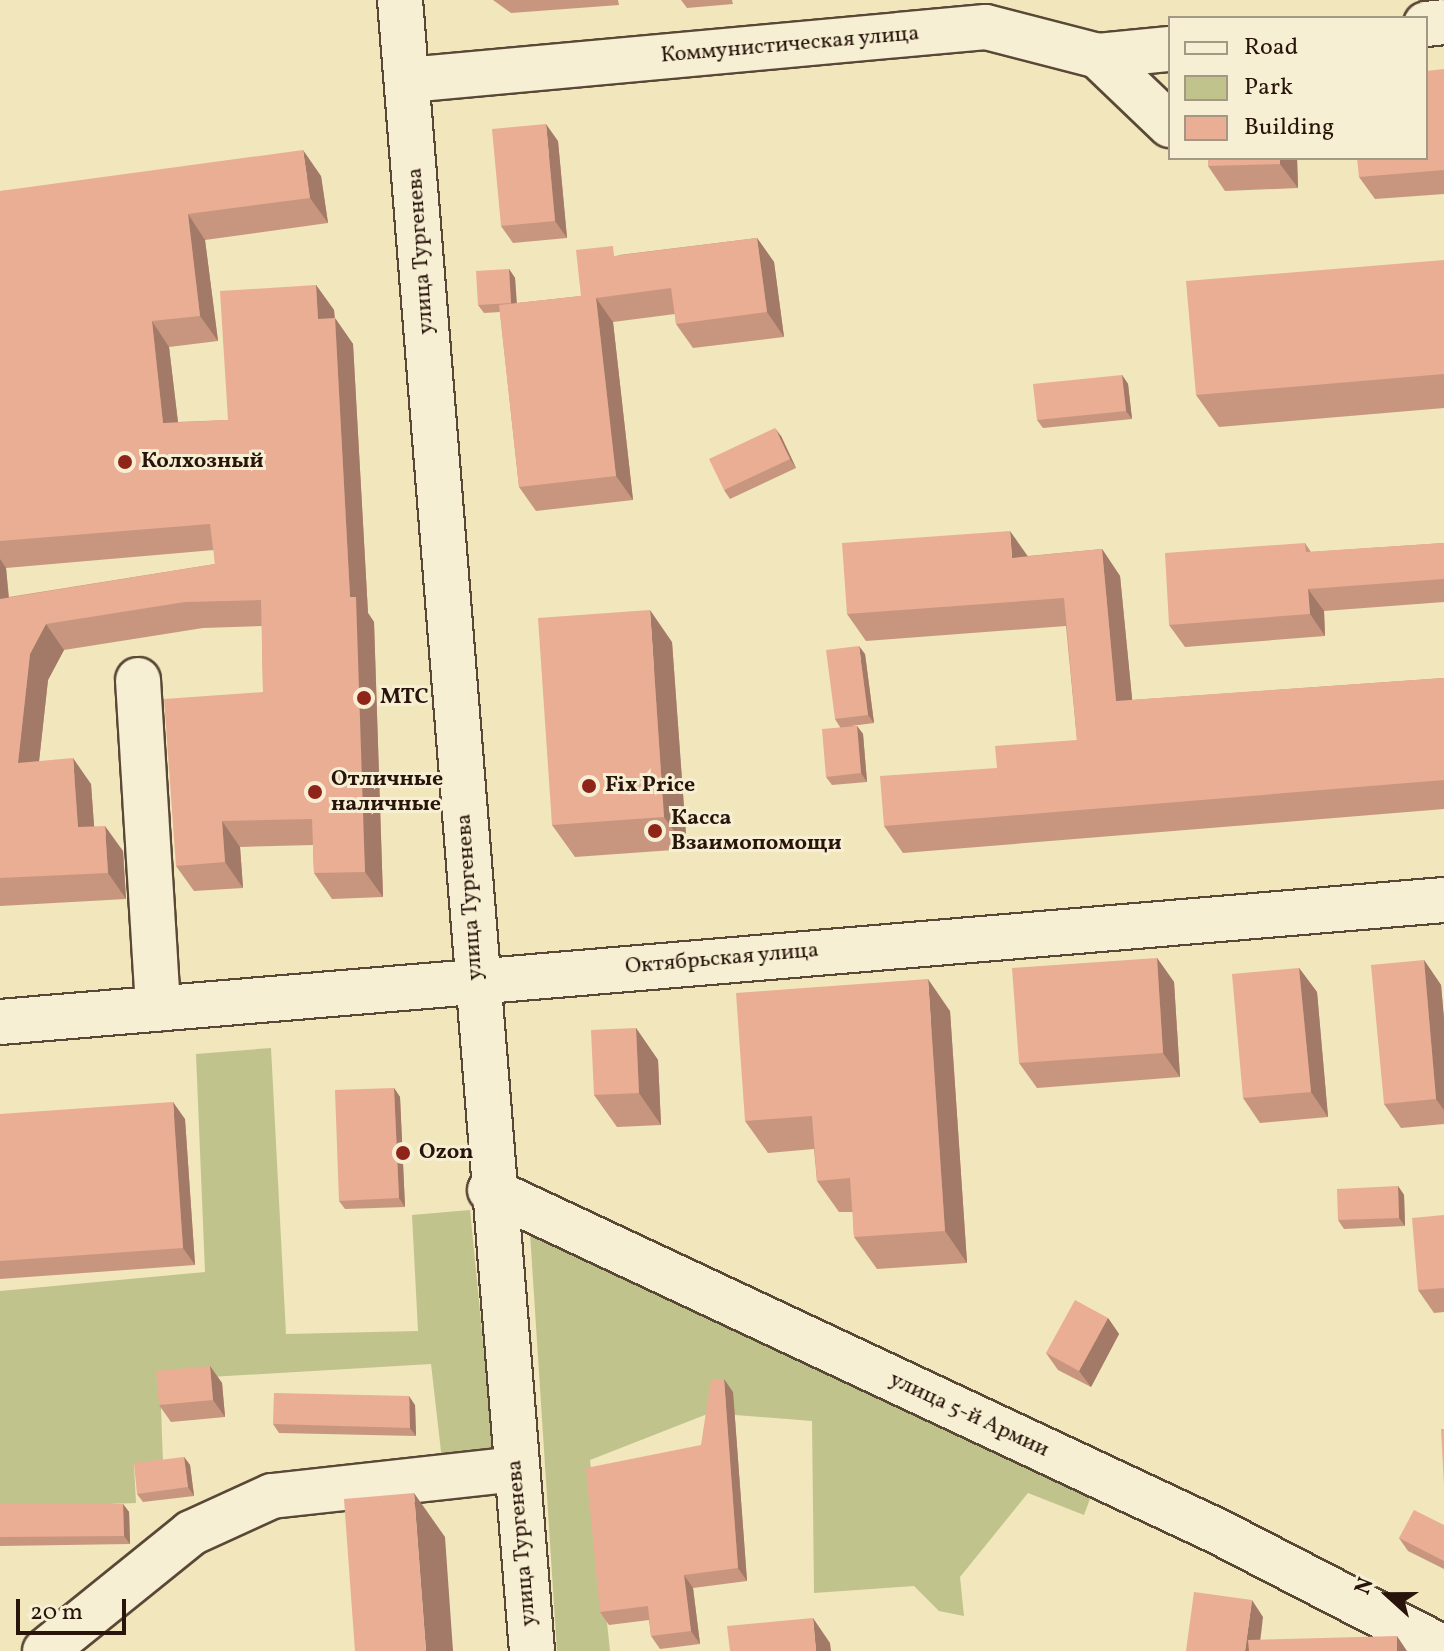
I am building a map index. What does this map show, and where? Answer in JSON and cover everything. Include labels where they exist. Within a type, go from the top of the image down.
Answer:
[{"type":"street","name":"улица Тургенева","points":[[400,0],[490,1190],[532,1651]]},
{"type":"street","name":"Коммунистическая улица","points":[[408,80],[986,27],[1098,56],[1168,49]]},
{"type":"street","points":[[1098,56],[1168,123]]},
{"type":"street","points":[[138,680],[158,1008]]},
{"type":"street","name":"Октябрьская улица","points":[[0,1022],[1444,900]]},
{"type":"street","name":"улица 5-й Армии","points":[[490,1190],[1219,1532],[1444,1648]]},
{"type":"street","points":[[45,1651],[191,1533],[272,1496],[516,1469]]},
{"type":"green space","points":[[271,1048],[286,1334],[418,1331],[412,1215],[470,1210],[495,1463],[443,1469],[431,1364],[160,1380],[163,1463],[134,1465],[136,1503],[0,1508],[0,1291],[205,1272],[196,1054]]},
{"type":"green space","points":[[530,1233],[1091,1496],[1084,1515],[1028,1493],[960,1577],[964,1616],[939,1611],[914,1586],[814,1593],[812,1421],[710,1413],[590,1460],[610,1651],[557,1651]]},
{"type":"building","points":[[1444,69],[1444,170],[1359,177],[1357,160],[1428,160],[1428,71]]},
{"type":"building","points":[[546,124],[555,221],[501,226],[492,129]]},
{"type":"building","points":[[303,150],[310,198],[188,214],[200,316],[152,321],[163,423],[228,420],[220,291],[316,285],[318,319],[335,318],[350,597],[356,597],[365,872],[314,873],[312,819],[222,821],[225,862],[176,866],[164,699],[263,692],[261,600],[185,602],[46,624],[30,654],[18,763],[73,758],[78,827],[105,826],[108,873],[0,878],[0,599],[215,564],[210,524],[0,541],[0,191]]},
{"type":"building","points":[[1208,160],[1280,160],[1280,164],[1208,166]]},
{"type":"building","points":[[757,238],[767,312],[676,324],[671,288],[596,298],[616,476],[519,487],[499,305],[581,296],[576,250],[613,246],[614,256]]},
{"type":"building","points":[[1444,260],[1444,374],[1196,395],[1186,281]]},
{"type":"building","points":[[509,269],[511,303],[478,305],[476,271]]},
{"type":"building","points":[[1122,375],[1126,411],[1037,420],[1033,384]]},
{"type":"building","points":[[775,428],[790,459],[724,490],[709,459]]},
{"type":"building","points":[[1010,531],[1012,558],[1102,549],[1116,701],[1444,678],[1444,780],[884,826],[880,776],[997,768],[995,746],[1077,740],[1064,598],[847,614],[842,543]]},
{"type":"building","points":[[1305,543],[1306,552],[1444,543],[1444,579],[1308,589],[1310,614],[1169,625],[1165,553]]},
{"type":"building","points":[[650,610],[664,817],[552,825],[538,618]]},
{"type":"building","points":[[859,646],[868,715],[835,719],[826,650]]},
{"type":"building","points":[[857,726],[861,773],[826,777],[822,729]]},
{"type":"building","points":[[1157,958],[1163,1053],[1019,1063],[1012,968]]},
{"type":"building","points":[[1424,960],[1436,1099],[1384,1104],[1371,965]]},
{"type":"building","points":[[1299,968],[1311,1092],[1243,1098],[1232,974]]},
{"type":"building","points":[[928,979],[945,1231],[854,1237],[850,1178],[817,1181],[812,1116],[745,1121],[736,993]]},
{"type":"building","points":[[636,1028],[639,1093],[594,1095],[591,1030]]},
{"type":"building","points":[[394,1088],[399,1198],[339,1201],[335,1090]]},
{"type":"building","points":[[173,1102],[183,1248],[0,1261],[0,1114]]},
{"type":"building","points":[[1398,1186],[1399,1218],[1338,1220],[1337,1189]]},
{"type":"building","points":[[1444,1215],[1444,1288],[1418,1290],[1412,1218]]},
{"type":"building","points":[[1075,1300],[1108,1318],[1079,1371],[1046,1353]]},
{"type":"building","points":[[210,1366],[213,1400],[159,1405],[156,1371]]},
{"type":"building","points":[[711,1379],[724,1379],[738,1568],[684,1575],[691,1631],[651,1636],[648,1606],[600,1612],[586,1468],[701,1445]]},
{"type":"building","points":[[274,1393],[409,1396],[410,1428],[273,1424]]},
{"type":"building","points":[[1441,1429],[1444,1429],[1444,1486]]},
{"type":"building","points":[[184,1457],[188,1487],[137,1494],[134,1463]]},
{"type":"building","points":[[414,1493],[426,1651],[355,1651],[344,1499]]},
{"type":"building","points":[[0,1504],[123,1504],[124,1536],[0,1537]]},
{"type":"building","points":[[1414,1510],[1444,1525],[1444,1561],[1399,1538]]},
{"type":"building","points":[[1194,1592],[1252,1600],[1245,1651],[1186,1651]]},
{"type":"building","points":[[813,1618],[816,1651],[730,1651],[727,1626]]},
{"type":"building","points":[[1397,1636],[1397,1651],[1249,1651],[1248,1640]]},
{"type":"place","name":"Колхозный","points":[[125,462]]},
{"type":"place","name":"МТС","points":[[364,698]]},
{"type":"place","name":"Fix Price","points":[[589,786]]},
{"type":"place","name":"Отличные наличные","points":[[315,792]]},
{"type":"place","name":"Касса Взаимопомощи","points":[[655,831]]},
{"type":"place","name":"Ozon","points":[[403,1153]]}]
